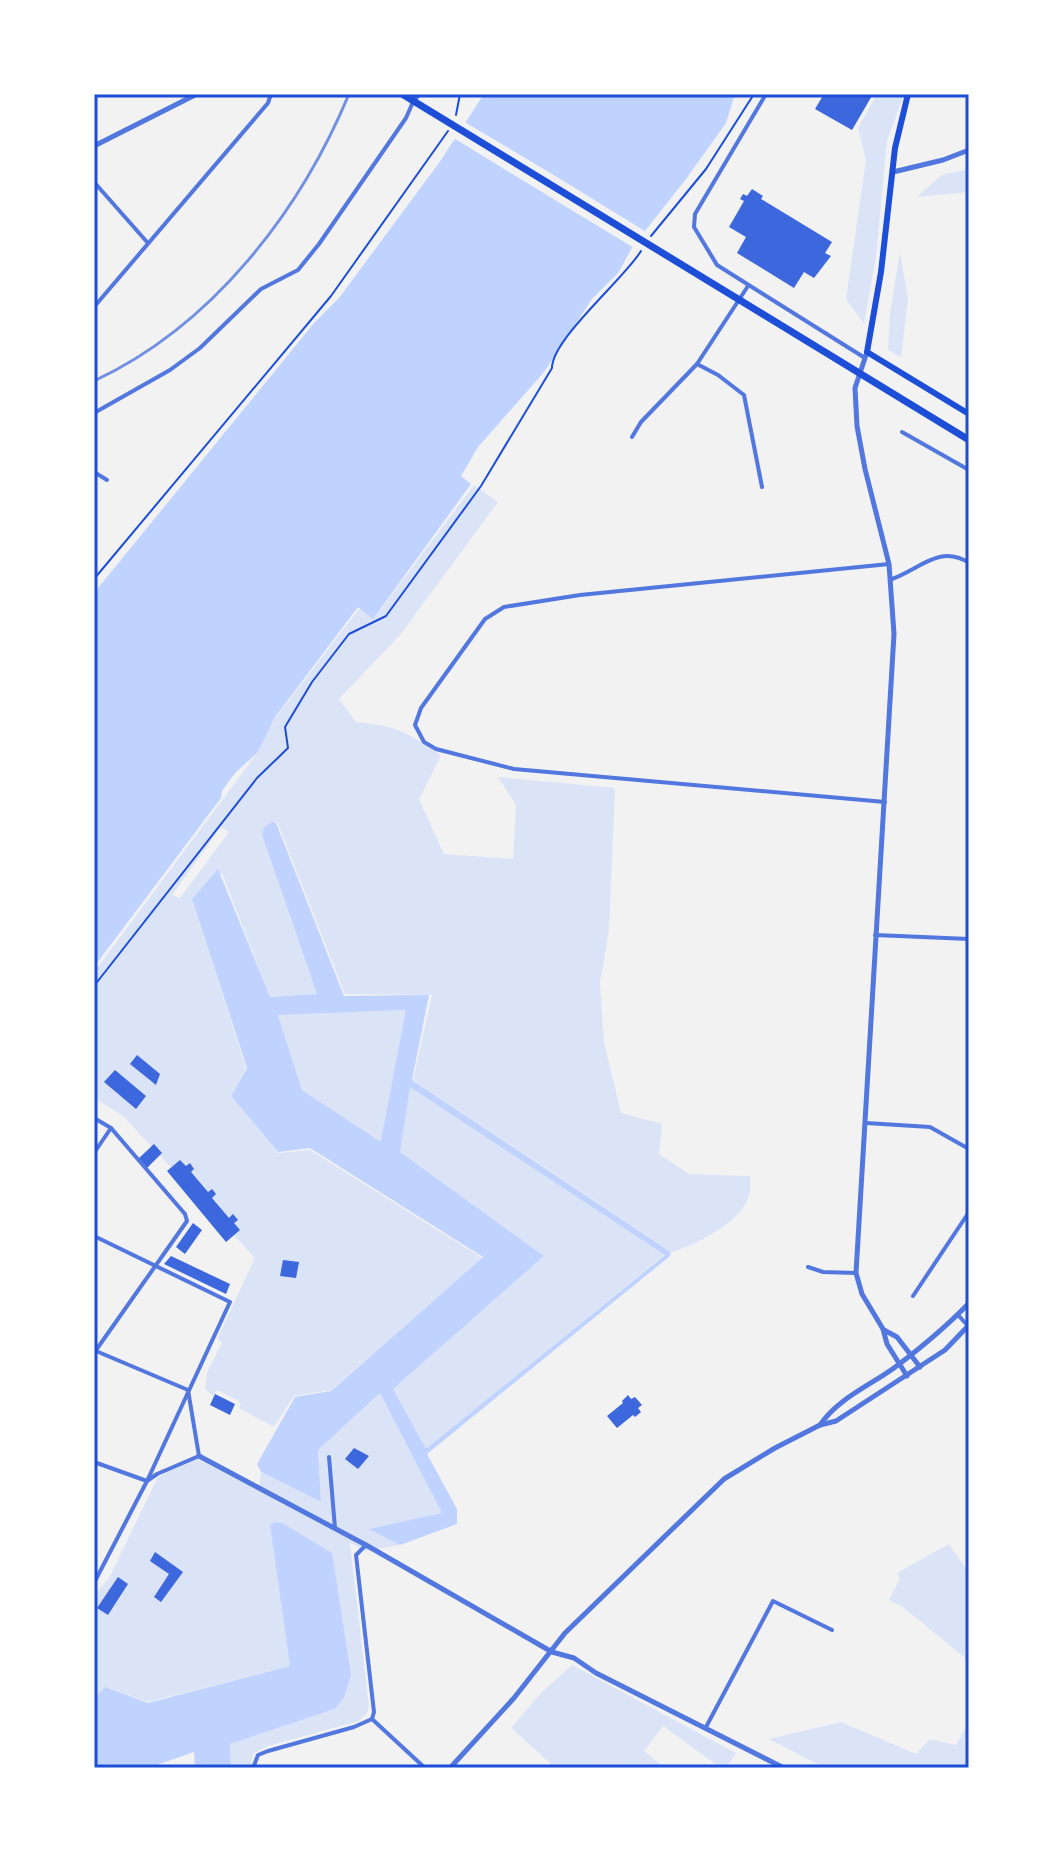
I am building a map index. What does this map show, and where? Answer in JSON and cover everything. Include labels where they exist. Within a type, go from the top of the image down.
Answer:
[{"type":"highway","points":[[402,94],[969,440]]},
{"type":"main road","points":[[908,94],[899,123],[881,272],[866,355],[969,414]]},
{"type":"street","points":[[94,146],[197,94]]},
{"type":"street","points":[[94,307],[268,103],[271,94]]},
{"type":"street","points":[[94,413],[170,370],[200,348],[261,289],[298,270],[319,244],[420,94]]},
{"type":"street","points":[[766,94],[695,214],[694,227],[717,265],[866,355],[855,388],[857,426],[892,579],[894,634],[856,1273],[862,1294],[907,1376]]},
{"type":"street","points":[[893,172],[969,150]]},
{"type":"street","points":[[94,182],[147,242]]},
{"type":"street","points":[[632,437],[641,422],[697,364],[748,286]]},
{"type":"street","points":[[697,364],[744,395],[762,487]]},
{"type":"street","points":[[902,432],[969,470]]},
{"type":"street","points":[[94,472],[107,480]]},
{"type":"street","points":[[892,579],[944,555],[958,556],[969,563]]},
{"type":"street","points":[[885,802],[514,769],[436,749],[424,742],[415,725],[421,708],[485,619],[504,607],[580,595],[889,564]]},
{"type":"street","points":[[875,935],[969,939]]},
{"type":"street","points":[[94,1118],[111,1128],[185,1214],[187,1221],[95,1351],[188,1390]]},
{"type":"street","points":[[864,1123],[930,1127],[969,1149]]},
{"type":"street","points":[[94,1153],[111,1128]]},
{"type":"street","points":[[913,1296],[969,1212]]},
{"type":"street","points":[[94,1236],[230,1302],[147,1481],[95,1581]]},
{"type":"street","points":[[808,1267],[823,1272],[856,1273]]},
{"type":"street","points":[[820,1425],[831,1409],[899,1365],[968,1305]]},
{"type":"street","points":[[450,1768],[552,1652],[565,1633],[724,1479],[775,1448],[820,1425],[836,1421],[945,1350],[969,1326],[958,1315]]},
{"type":"street","points":[[883,1329],[897,1337],[920,1367]]},
{"type":"street","points":[[188,1390],[199,1456]]},
{"type":"street","points":[[147,1481],[199,1456]]},
{"type":"street","points":[[199,1456],[366,1545],[552,1652],[574,1658],[596,1673],[784,1768]]},
{"type":"street","points":[[329,1457],[335,1528]]},
{"type":"street","points":[[94,1462],[147,1481]]},
{"type":"street","points":[[366,1545],[356,1555],[374,1712],[372,1719]]},
{"type":"street","points":[[706,1727],[773,1601],[832,1630]]},
{"type":"street","points":[[253,1768],[258,1755],[372,1719]]},
{"type":"street","points":[[372,1719],[425,1768]]},
{"type":"path","points":[[94,579],[331,296],[442,141],[458,113],[460,94]]},
{"type":"path","points":[[94,986],[257,778],[288,748],[285,727],[321,670],[349,634],[386,616],[481,486],[552,368],[552,360],[561,346],[595,304],[626,273],[662,221],[706,169],[754,94]]},
{"type":"shaded area","points":[[877,94],[904,94],[887,141],[876,257],[864,324],[846,299],[866,160],[858,128]]},
{"type":"shaded area","points":[[969,169],[969,192],[917,197],[942,175]]},
{"type":"shaded area","points":[[900,252],[908,299],[901,357],[888,350]]},
{"type":"shaded area","points":[[474,485],[498,502],[400,635],[339,699],[356,722],[401,731],[441,755],[419,799],[444,854],[513,859],[516,805],[498,777],[615,788],[609,930],[600,983],[604,1042],[621,1113],[662,1124],[659,1154],[689,1174],[750,1176],[750,1191],[744,1206],[727,1223],[705,1238],[672,1252],[413,1080],[432,995],[345,994],[277,822],[264,827],[262,835],[317,994],[270,997],[222,873],[193,903],[246,1068],[231,1096],[278,1153],[310,1150],[482,1258],[331,1390],[294,1396],[274,1427],[239,1408],[241,1402],[217,1390],[213,1396],[205,1389],[207,1373],[222,1343],[218,1337],[255,1258],[123,1116],[94,1098],[94,972],[258,752],[275,718],[359,609],[375,617]],"holes":[[[221,827],[229,832],[180,898],[172,895]]]},
{"type":"shaded area","points":[[407,1010],[381,1141],[302,1090],[278,1015]]},
{"type":"shaded area","points":[[409,1086],[665,1254],[426,1450],[393,1389],[544,1256],[399,1152]]},
{"type":"shaded area","points":[[380,1393],[443,1513],[370,1529],[400,1545],[366,1551],[350,1543],[369,1707],[367,1713],[359,1721],[268,1746],[253,1754],[250,1768],[231,1768],[230,1744],[335,1709],[276,1522],[270,1525],[290,1666],[148,1702],[105,1687],[94,1697],[94,1596],[109,1578],[158,1477],[196,1458],[259,1490],[261,1472],[321,1502],[318,1450]]},
{"type":"shaded area","points":[[949,1544],[969,1573],[969,1661],[903,1607],[889,1600],[900,1579],[897,1573]]},
{"type":"shaded area","points":[[572,1665],[736,1753],[726,1768],[721,1768],[663,1726],[644,1751],[665,1768],[614,1768],[608,1764],[604,1768],[550,1768],[550,1763],[511,1728],[541,1693]]},
{"type":"shaded area","points":[[841,1722],[916,1754],[930,1739],[956,1745],[969,1722],[969,1768],[825,1768],[769,1739]]},
{"type":"water","points":[[484,94],[735,94],[726,123],[633,246],[618,273],[592,299],[544,372],[478,447],[461,476],[471,484],[373,619],[358,607],[275,717],[258,752],[235,773],[222,791],[221,798],[94,967],[94,593],[314,323],[339,298],[439,163]]},
{"type":"water","points":[[276,823],[344,996],[429,995],[412,1080],[671,1252],[670,1256],[427,1454],[457,1509],[457,1524],[400,1545],[369,1529],[442,1513],[380,1393],[318,1450],[321,1502],[261,1472],[257,1464],[295,1397],[331,1391],[483,1257],[310,1148],[278,1152],[231,1096],[247,1068],[192,899],[218,869],[270,997],[317,994],[262,835],[264,827]],"holes":[[[406,1010],[381,1140],[380,1141],[302,1090],[278,1015]],[[410,1087],[665,1255],[426,1449],[393,1389],[544,1256],[400,1152]]]},
{"type":"water","points":[[282,1523],[332,1553],[351,1675],[344,1697],[335,1709],[230,1744],[231,1768],[195,1768],[194,1752],[148,1768],[94,1768],[94,1698],[105,1687],[148,1703],[290,1666],[270,1525]]},
{"type":"pier","points":[[463,121],[648,233],[636,249],[573,211],[452,137]]},
{"type":"building","points":[[824,94],[873,94],[852,130],[815,109]]},
{"type":"building","points":[[752,189],[763,196],[761,199],[832,242],[825,253],[831,256],[814,278],[804,272],[794,288],[737,253],[746,237],[729,227],[744,201],[740,199],[743,194],[747,196]]},
{"type":"building","points":[[137,1055],[160,1074],[156,1085],[130,1064]]},
{"type":"building","points":[[115,1070],[146,1096],[136,1109],[104,1082]]},
{"type":"building","points":[[154,1144],[162,1153],[147,1168],[138,1159]]},
{"type":"building","points":[[180,1160],[186,1166],[190,1163],[194,1169],[191,1172],[208,1192],[212,1189],[216,1194],[212,1198],[229,1218],[233,1214],[238,1220],[234,1223],[240,1230],[226,1242],[167,1171]]},
{"type":"building","points":[[193,1223],[202,1230],[185,1254],[176,1247]]},
{"type":"building","points":[[171,1256],[230,1284],[226,1294],[164,1264]]},
{"type":"building","points":[[283,1260],[299,1262],[296,1278],[280,1276]]},
{"type":"building","points":[[215,1394],[235,1404],[230,1415],[210,1405]]},
{"type":"building","points":[[628,1395],[631,1399],[635,1397],[642,1405],[638,1408],[641,1412],[617,1428],[607,1416]]},
{"type":"building","points":[[354,1448],[369,1456],[358,1469],[345,1459]]},
{"type":"building","points":[[155,1552],[183,1572],[161,1602],[154,1597],[169,1574],[150,1561]]},
{"type":"building","points":[[118,1577],[128,1584],[108,1615],[97,1608]]},
{"type":"railway","points":[[94,381],[137,358],[177,330],[214,297],[247,261],[305,181],[349,94]]}]
